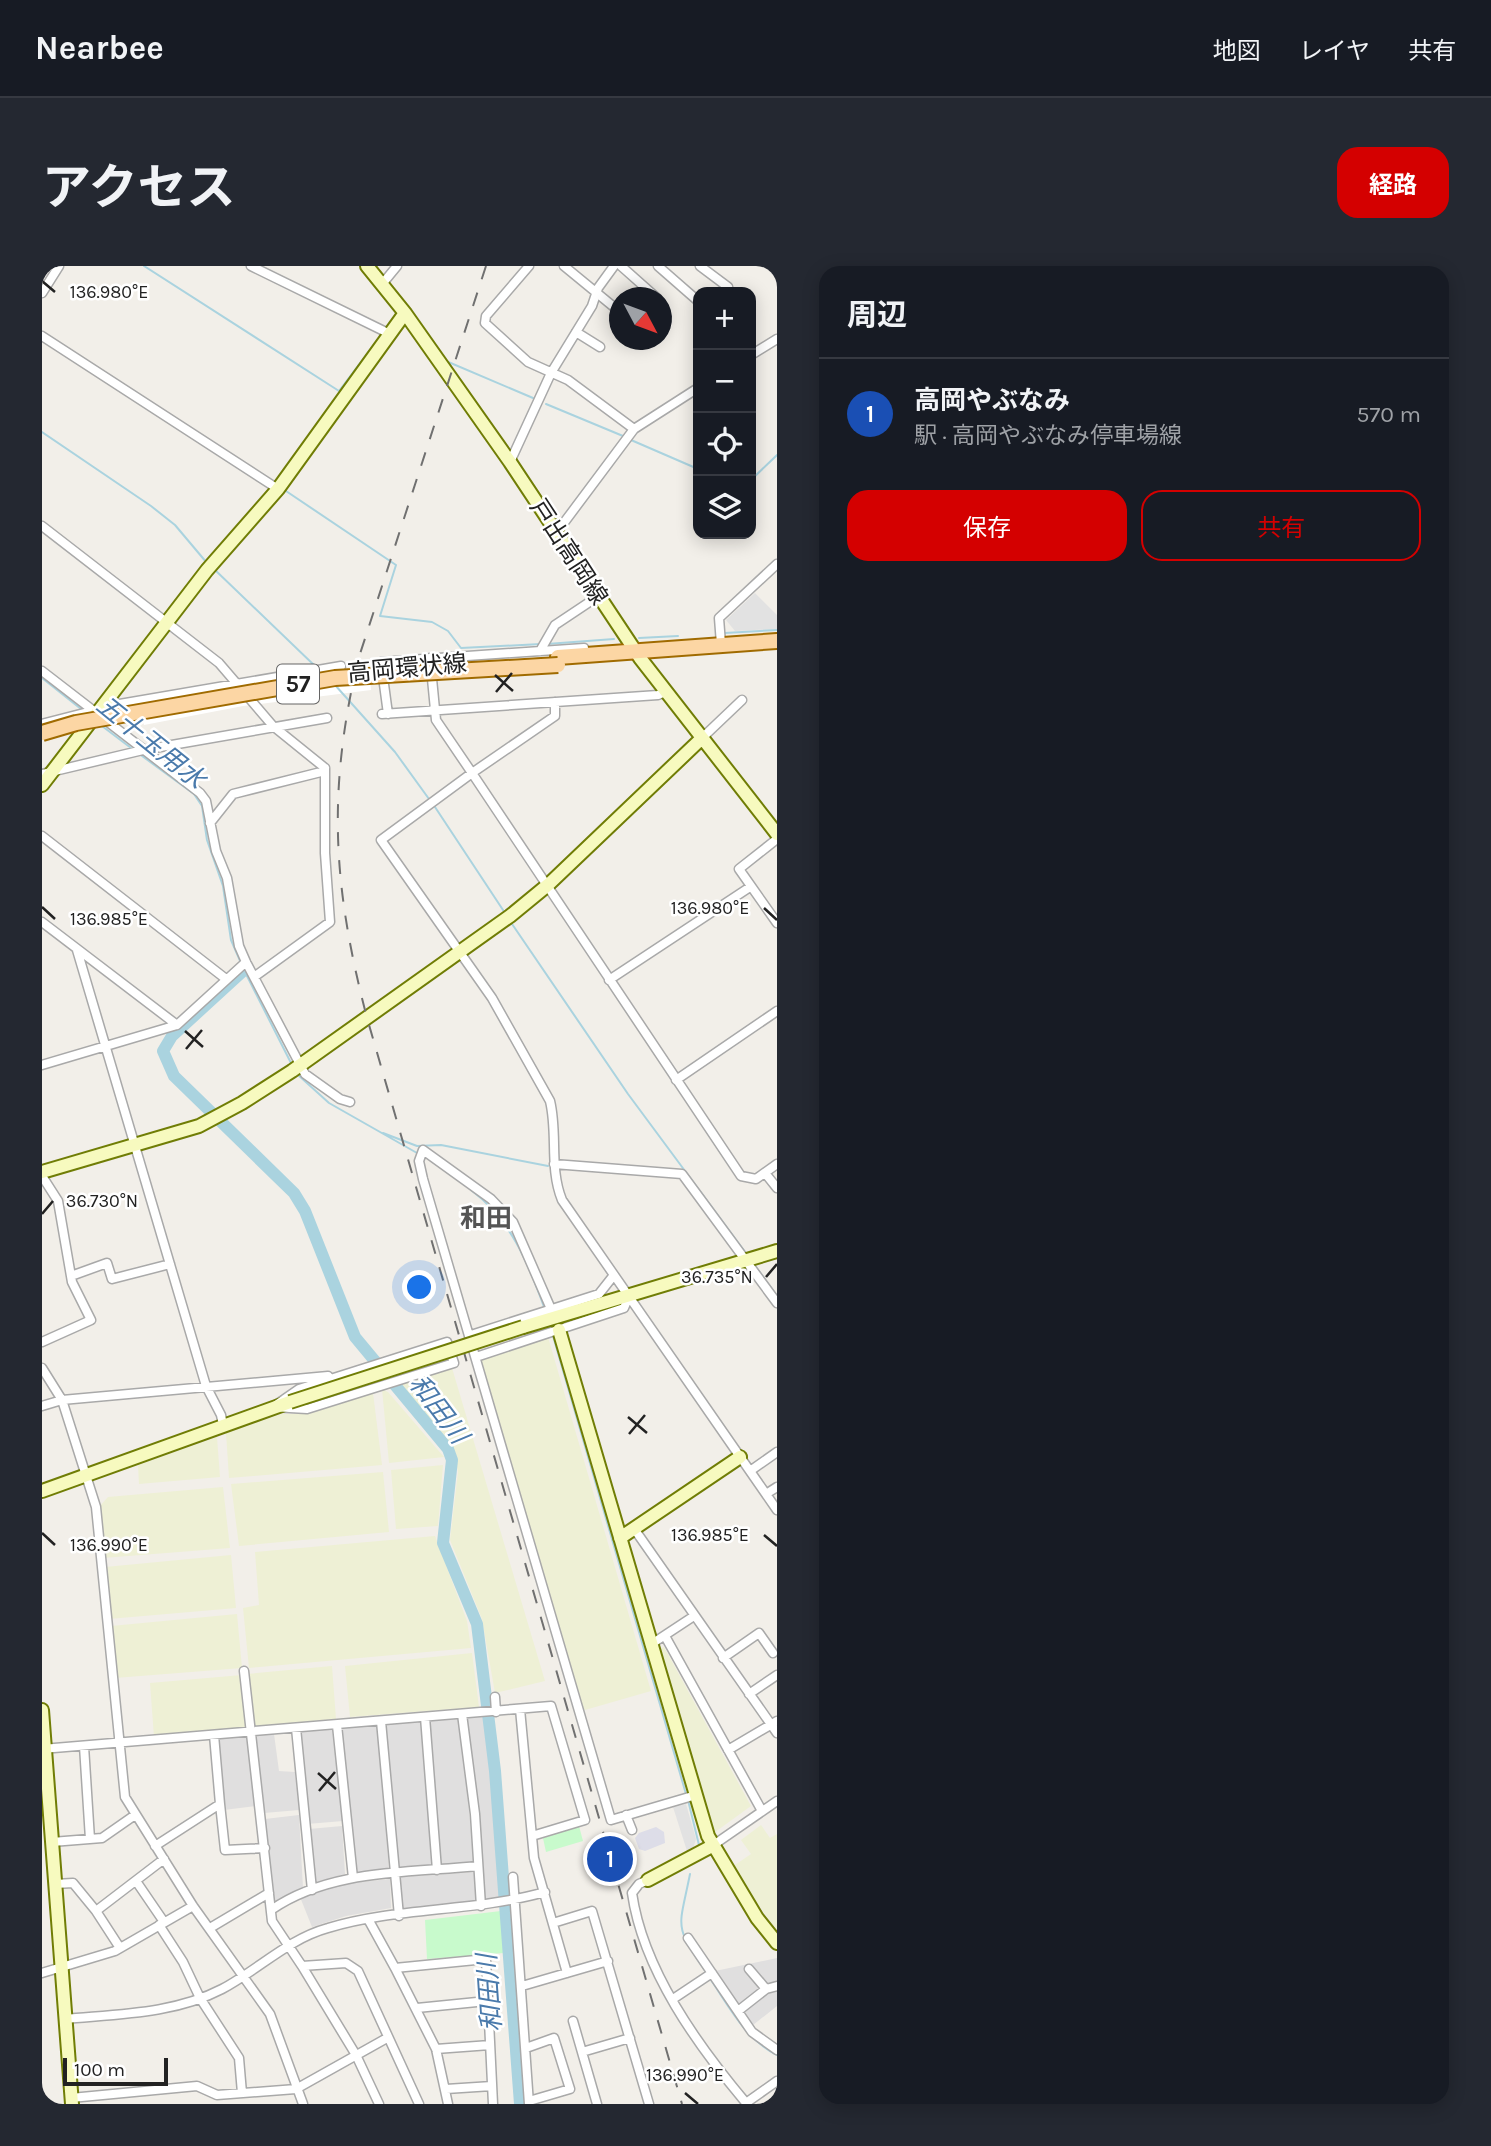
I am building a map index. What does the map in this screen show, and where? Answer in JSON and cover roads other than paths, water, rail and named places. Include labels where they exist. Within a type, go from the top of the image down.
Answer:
[{"type":"main road","name":"高岡環状線","points":[[638,655],[721,644],[777,641]]},
{"type":"main road","name":"高岡環状線","points":[[42,728],[202,694],[332,674],[638,655],[777,651]]},
{"type":"street","points":[[42,293],[60,266]]},
{"type":"street","points":[[251,266],[388,333]]},
{"type":"street","name":"戸出高岡線","points":[[367,266],[405,313],[510,462],[597,597],[638,655],[777,834]]},
{"type":"street","points":[[383,283],[397,266]]},
{"type":"street","points":[[529,266],[486,316],[485,323],[528,362],[568,380],[634,429]]},
{"type":"street","points":[[564,266],[609,303]]},
{"type":"street","points":[[510,462],[551,373],[614,266]]},
{"type":"street","points":[[621,266],[645,287]]},
{"type":"street","points":[[658,266],[693,297]]},
{"type":"street","points":[[700,266],[728,286]]},
{"type":"street","points":[[42,785],[48,772],[93,713],[168,623],[210,567],[278,489],[405,313]]},
{"type":"street","points":[[576,332],[600,347]]},
{"type":"street","points":[[42,336],[278,489]]},
{"type":"street","points":[[755,350],[777,339]]},
{"type":"street","points":[[556,532],[634,429],[693,391]]},
{"type":"street","points":[[42,526],[219,663],[272,726],[325,768]]},
{"type":"street","points":[[721,644],[719,618],[777,564]]},
{"type":"street","points":[[540,650],[555,625],[597,597]]},
{"type":"street","points":[[608,647],[381,662],[385,714],[433,708],[658,695],[665,691]]},
{"type":"street","points":[[430,658],[436,720],[549,884],[609,980],[741,1176],[756,1179],[777,1164]]},
{"type":"street","points":[[108,706],[235,682],[341,666]]},
{"type":"street","points":[[42,671],[200,793],[206,801],[227,878],[243,965],[254,977],[296,1068],[340,1099],[350,1102]]},
{"type":"street","points":[[42,1342],[91,1320],[71,1276],[58,1201],[42,1174],[207,1122],[296,1068],[507,918],[549,884],[741,700]]},
{"type":"street","points":[[555,702],[555,716],[381,840],[492,998],[550,1101],[554,1116],[555,1184],[562,1200],[777,1510]]},
{"type":"street","points":[[42,728],[93,713]]},
{"type":"street","points":[[48,772],[143,750],[327,718]]},
{"type":"street","points":[[210,823],[233,794],[321,772],[325,768]]},
{"type":"street","points":[[254,977],[330,922],[325,853],[325,768]]},
{"type":"street","points":[[777,834],[739,869],[777,923]]},
{"type":"street","points":[[42,836],[226,979]]},
{"type":"street","points":[[609,980],[750,887]]},
{"type":"street","points":[[42,922],[177,1025]]},
{"type":"street","points":[[77,950],[206,1387],[221,1415],[223,1425]]},
{"type":"street","points":[[42,1065],[177,1025],[243,965]]},
{"type":"street","points":[[676,1080],[777,1011]]},
{"type":"street","points":[[547,1310],[513,1222],[458,1173],[422,1152],[419,1161],[611,1820],[690,1797]]},
{"type":"street","points":[[554,1164],[682,1174],[750,1259],[777,1303]]},
{"type":"street","points":[[765,1173],[777,1188]]},
{"type":"street","points":[[42,1491],[273,1407],[777,1251]]},
{"type":"street","points":[[71,1276],[107,1263],[112,1279],[170,1264]]},
{"type":"street","points":[[471,1335],[599,1294],[614,1275]]},
{"type":"street","points":[[476,1357],[624,1308],[629,1296]]},
{"type":"street","points":[[516,1320],[522,1342]]},
{"type":"street","points":[[554,1331],[620,1538],[690,1797],[712,1846],[777,1943]]},
{"type":"street","points":[[447,1342],[454,1363],[307,1409],[273,1407],[299,1389],[447,1342]]},
{"type":"street","points":[[42,1368],[62,1400],[96,1507],[122,1790],[193,1906],[270,2014],[303,2104]]},
{"type":"street","points":[[42,1406],[62,1400],[341,1375]]},
{"type":"street","points":[[750,1471],[777,1452]]},
{"type":"street","points":[[620,1538],[740,1457]]},
{"type":"street","points":[[766,1494],[777,1487]]},
{"type":"street","points":[[635,1530],[723,1658],[774,1723],[777,1733]]},
{"type":"street","points":[[650,1645],[694,1616]]},
{"type":"street","points":[[723,1658],[758,1633],[776,1655]]},
{"type":"street","points":[[665,1636],[762,1811]]},
{"type":"street","points":[[244,1671],[272,1921],[356,2055],[379,2104]]},
{"type":"street","points":[[750,1694],[777,1675]]},
{"type":"street","points":[[495,1697],[496,1712]]},
{"type":"street","points":[[43,1749],[551,1706],[585,1820],[532,1836]]},
{"type":"street","points":[[520,1709],[534,1858],[567,1973]]},
{"type":"street","points":[[42,1710],[71,2101],[197,2086],[216,2095],[296,2089],[387,2038]]},
{"type":"street","points":[[462,1714],[481,1906]]},
{"type":"street","points":[[425,1717],[437,1870]]},
{"type":"street","points":[[380,1721],[399,1916]]},
{"type":"street","points":[[728,1750],[774,1723]]},
{"type":"street","points":[[337,1725],[353,1878]]},
{"type":"street","points":[[296,1728],[312,1890]]},
{"type":"street","points":[[214,1735],[225,1850],[265,1848]]},
{"type":"street","points":[[84,1746],[90,1839]]},
{"type":"street","points":[[777,1801],[678,1867],[634,1888],[633,1899],[654,1969],[716,2067],[746,2103],[777,2081]]},
{"type":"street","points":[[155,1846],[220,1804]]},
{"type":"street","points":[[52,1842],[102,1838],[135,1815]]},
{"type":"street","points":[[626,1815],[632,1830]]},
{"type":"street","points":[[96,1911],[164,1859]]},
{"type":"street","points":[[271,1910],[312,1890],[353,1878],[478,1866]]},
{"type":"street","points":[[513,1877],[529,2103],[570,2089],[554,2038],[526,2048]]},
{"type":"street","points":[[136,1881],[183,1962],[200,1998],[239,2058],[242,2093]]},
{"type":"street","points":[[55,1884],[73,1883],[96,1911],[120,1948]]},
{"type":"street","points":[[65,2019],[166,2009],[200,1998],[244,1977],[289,1945],[329,1927],[368,1919],[481,1906],[545,1892]]},
{"type":"street","points":[[210,1928],[269,1893]]},
{"type":"street","points":[[42,1973],[92,1960],[120,1948],[193,1906]]},
{"type":"street","points":[[553,1923],[592,1911],[649,2104]]},
{"type":"street","points":[[368,1919],[418,2008],[436,2049],[448,2104]]},
{"type":"street","points":[[688,1938],[752,2032],[777,2050]]},
{"type":"street","points":[[396,1968],[486,1959],[494,2104]]},
{"type":"street","points":[[522,1986],[608,1961]]},
{"type":"street","points":[[302,1966],[346,1963],[358,1971],[419,2104]]},
{"type":"street","points":[[749,1969],[766,1989]]},
{"type":"street","points":[[673,1999],[712,1973]]},
{"type":"street","points":[[738,2011],[766,1989],[777,1986]]},
{"type":"street","points":[[418,2008],[487,2001]]},
{"type":"street","points":[[573,2021],[597,2104]]},
{"type":"street","points":[[582,2052],[630,2038]]},
{"type":"street","points":[[436,2049],[490,2045]]},
{"type":"street","points":[[446,2089],[492,2086]]},
{"type":"waterway","points":[[144,266],[339,391],[382,334]]},
{"type":"waterway","points":[[446,361],[533,398]]},
{"type":"waterway","points":[[546,404],[623,436]]},
{"type":"waterway","points":[[42,432],[175,525],[207,563]]},
{"type":"waterway","points":[[631,440],[693,467]]},
{"type":"waterway","points":[[755,476],[777,455]]},
{"type":"waterway","points":[[283,489],[396,565],[380,616],[432,622],[448,631],[461,648],[541,644]]},
{"type":"waterway","points":[[214,569],[316,667]]},
{"type":"waterway","points":[[725,633],[777,630]]},
{"type":"waterway","points":[[639,638],[678,636]]},
{"type":"waterway","points":[[547,644],[614,639]]},
{"type":"waterway","name":"五十玉用水","points":[[42,678],[81,709]]},
{"type":"waterway","points":[[335,685],[395,752],[429,799]]},
{"type":"waterway","name":"五十玉用水","points":[[102,726],[131,748]]},
{"type":"waterway","name":"五十玉用水","points":[[138,753],[194,794],[202,806],[207,840],[223,886],[231,940],[241,963]]},
{"type":"waterway","points":[[433,804],[505,913]]},
{"type":"waterway","points":[[510,921],[628,1094],[748,1256]]},
{"type":"waterway","points":[[243,968],[291,1063]]},
{"type":"waterway","name":"和田川","points":[[244,970],[172,1036],[163,1051],[174,1076],[294,1193],[305,1211],[355,1337],[448,1449],[452,1460],[443,1543],[477,1624],[495,1771],[520,2104]]},
{"type":"waterway","points":[[297,1074],[329,1103],[417,1153]]},
{"type":"waterway","points":[[383,1133],[417,1146],[441,1145],[548,1166]]},
{"type":"waterway","points":[[471,1190],[497,1214],[516,1242],[544,1307]]},
{"type":"waterway","points":[[753,1263],[777,1296]]},
{"type":"waterway","points":[[553,1336],[686,1794]]},
{"type":"waterway","points":[[688,1800],[699,1845]]},
{"type":"waterway","points":[[690,1874],[682,1926],[688,1944],[706,1972]]},
{"type":"waterway","points":[[709,1977],[747,2031],[777,2055]]},
{"type":"railway","points":[[486,266],[358,660],[348,708],[338,797],[341,882],[347,926],[367,1018],[682,2104]]},
{"type":"place","name":"高岡やぶなみ","points":[[610,1859]]},
{"type":"district","name":"和田","points":[[486,1218]]}]
